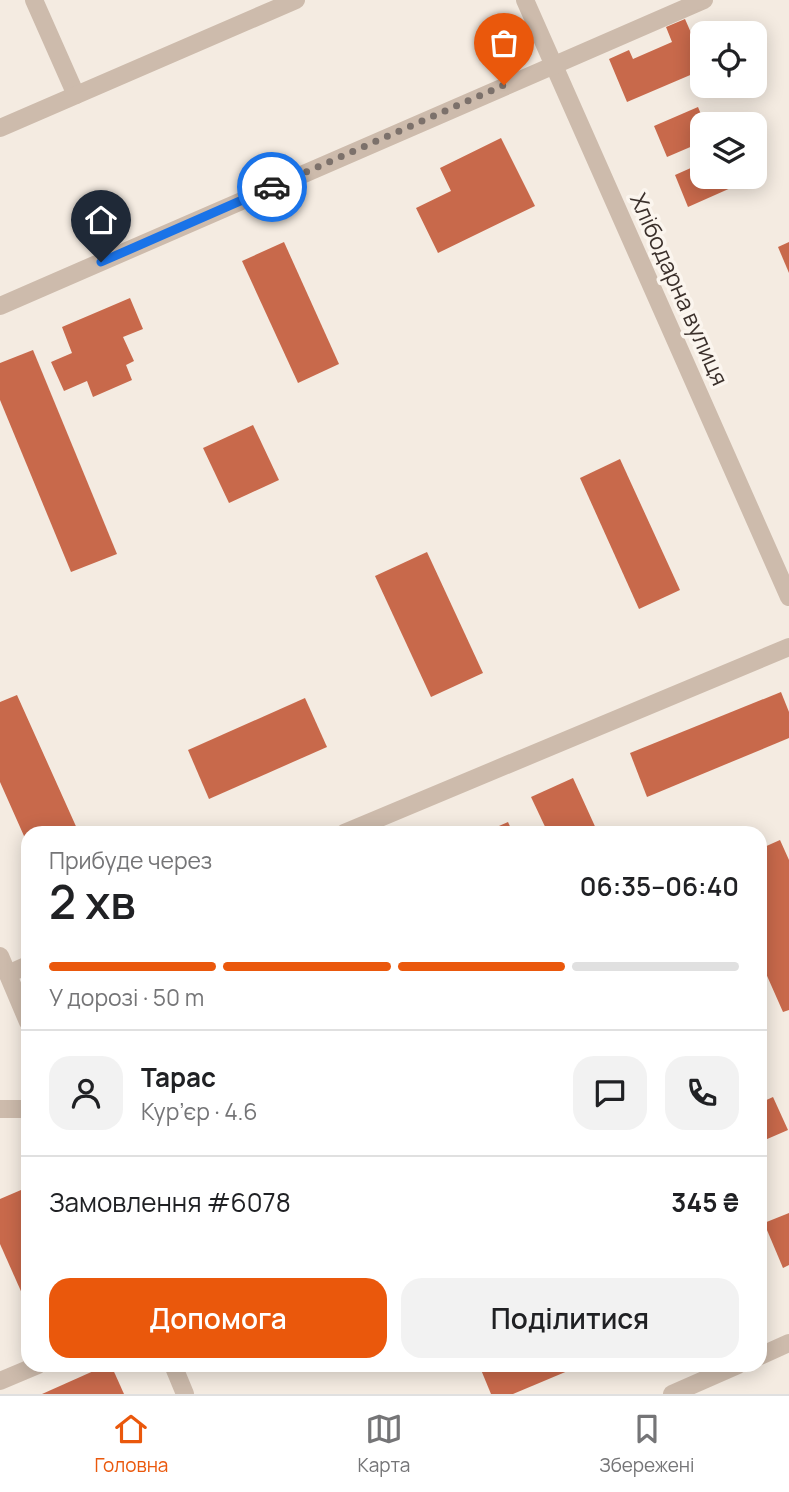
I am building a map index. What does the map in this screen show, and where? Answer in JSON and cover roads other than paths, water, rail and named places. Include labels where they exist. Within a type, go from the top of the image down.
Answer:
[{"type":"street","points":[[34,0],[76,95]]},
{"type":"street","points":[[0,128],[296,0]]},
{"type":"street","name":"Хлібодарна вулиця","points":[[525,0],[789,597]]},
{"type":"street","points":[[0,306],[704,0]]},
{"type":"street","points":[[361,826],[789,647]]},
{"type":"street","points":[[0,956],[21,1005]]},
{"type":"street","points":[[8,974],[21,968]]},
{"type":"street","points":[[0,1109],[21,1109]]},
{"type":"street","points":[[767,1353],[789,1343]]},
{"type":"street","points":[[0,1381],[21,1372]]},
{"type":"street","points":[[176,1372],[185,1394]]},
{"type":"street","points":[[672,1394],[722,1372]]}]
